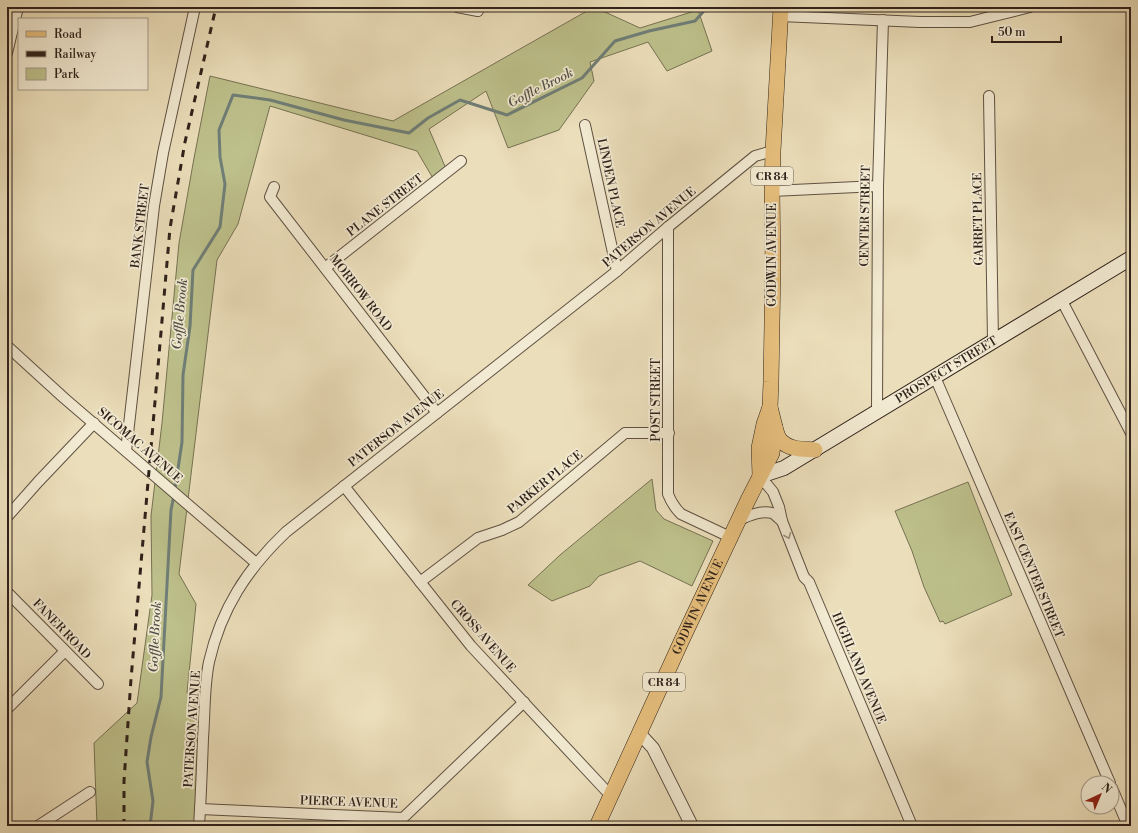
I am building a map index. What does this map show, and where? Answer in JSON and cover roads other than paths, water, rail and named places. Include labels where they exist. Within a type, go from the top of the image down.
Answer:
[{"type":"main road","name":"GODWIN AVENUE","points":[[760,476],[759,448],[764,424],[770,407],[772,382],[772,191],[781,11]]},
{"type":"main road","name":"PROSPECT STREET","points":[[760,476],[784,468],[815,450],[1131,258]]},
{"type":"main road","name":"GODWIN AVENUE","points":[[597,826],[730,537],[772,453],[774,427],[770,407]]},
{"type":"main road","points":[[774,427],[780,440],[788,446],[796,449],[815,450]]},
{"type":"street","points":[[7,53],[18,7]]},
{"type":"street","name":"BANK STREET","points":[[126,451],[154,206],[163,153],[195,7]]},
{"type":"street","points":[[456,7],[478,9]]},
{"type":"street","points":[[781,11],[883,20],[946,23],[970,22],[1030,7]]},
{"type":"street","name":"CENTER STREET","points":[[877,412],[878,186],[883,20]]},
{"type":"street","name":"GARRET PLACE","points":[[988,96],[993,341]]},
{"type":"street","name":"LINDEN PLACE","points":[[585,125],[616,271]]},
{"type":"street","name":"PATERSON AVENUE","points":[[199,826],[206,686],[209,662],[215,639],[228,608],[243,581],[256,563],[286,532],[616,271],[755,156],[773,151]]},
{"type":"street","name":"PLANE STREET","points":[[325,268],[461,161]]},
{"type":"street","points":[[772,191],[878,186]]},
{"type":"street","name":"MORROW ROAD","points":[[274,187],[270,197],[437,413]]},
{"type":"street","name":"POST STREET","points":[[668,227],[668,494],[675,508],[681,514],[730,537]]},
{"type":"street","points":[[1062,301],[1131,433]]},
{"type":"street","name":"SICOMAC AVENUE","points":[[7,346],[64,398],[256,563]]},
{"type":"street","name":"EAST CENTER STREET","points":[[935,377],[1107,775]]},
{"type":"street","points":[[7,517],[94,423]]},
{"type":"street","name":"PARKER PLACE","points":[[420,582],[478,538],[502,530],[519,522],[625,433],[669,433]]},
{"type":"street","name":"HIGHLAND AVENUE","points":[[760,476],[773,492],[779,507],[782,521],[804,577],[809,582],[912,826]]},
{"type":"street","name":"CROSS AVENUE","points":[[344,486],[471,646],[611,796]]},
{"type":"street","points":[[739,520],[763,512],[772,513],[782,521]]},
{"type":"street","name":"FANER ROAD","points":[[7,592],[98,684]]},
{"type":"street","points":[[7,709],[65,651]]},
{"type":"street","name":"PIERCE AVENUE","points":[[200,809],[356,816],[405,822],[524,702]]},
{"type":"street","points":[[640,734],[653,748],[692,826]]},
{"type":"street","points":[[38,826],[90,792]]},
{"type":"street","points":[[1120,807],[1128,826]]},
{"type":"street","points":[[352,826],[356,816]]},
{"type":"waterway","name":"Goffle Brook","points":[[175,489],[182,442],[183,375],[190,326],[193,270],[220,227],[225,184],[220,157],[219,130],[233,95],[270,100],[344,120],[409,133],[428,118],[460,100],[507,115],[582,78],[615,41],[649,31],[695,21],[703,12],[703,7]]},
{"type":"waterway","name":"Goffle Brook","points":[[150,826],[153,801],[147,762],[151,737],[161,697],[171,510],[174,495]]},
{"type":"railway","points":[[124,826],[124,781],[131,679],[170,228],[185,142],[216,7]]}]
